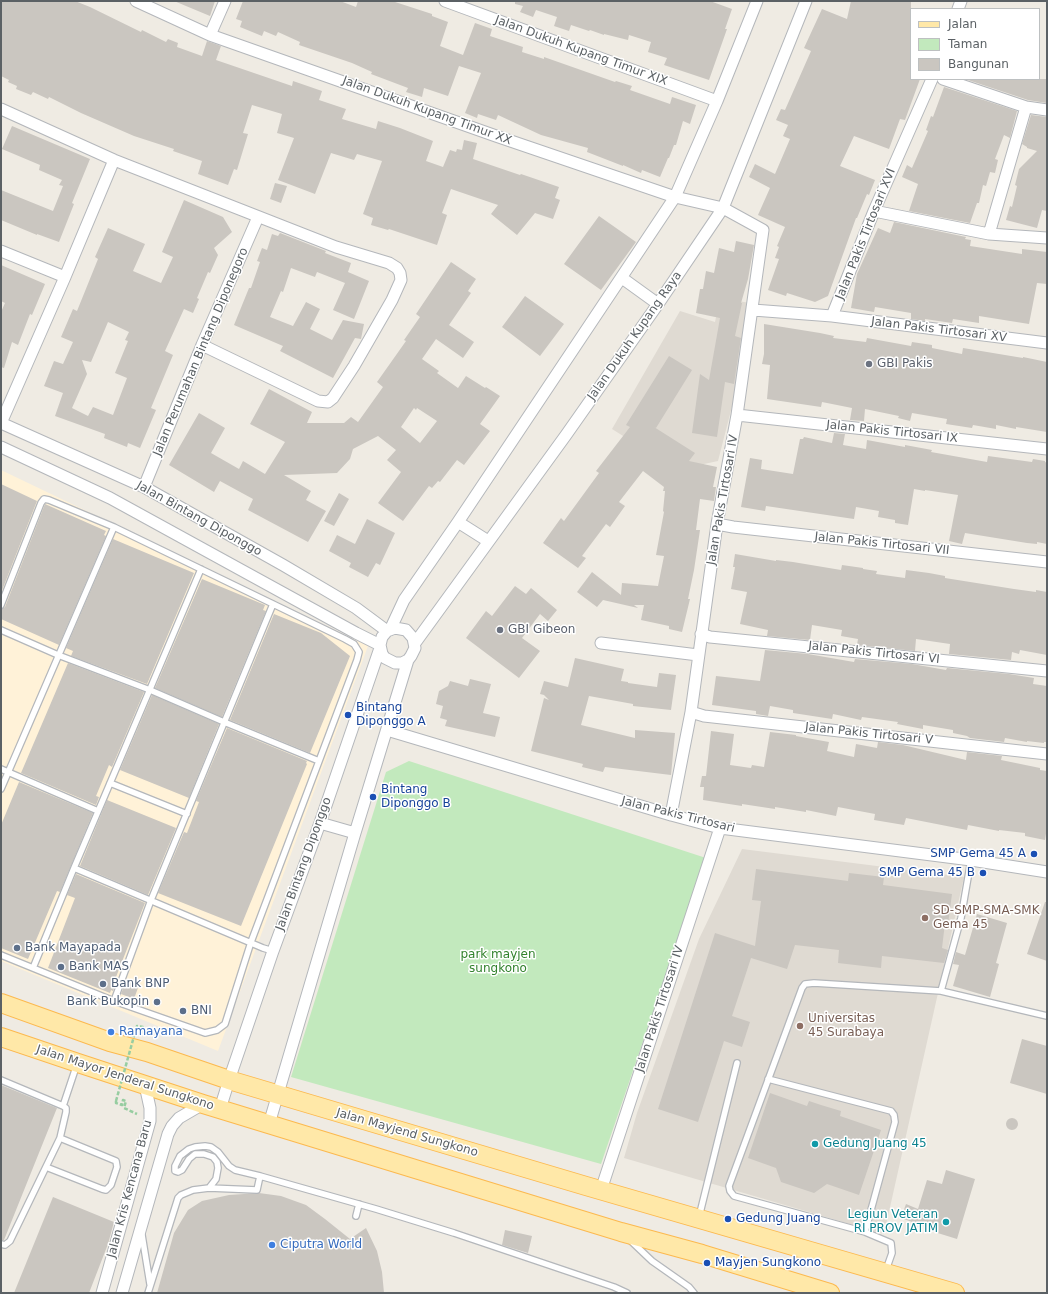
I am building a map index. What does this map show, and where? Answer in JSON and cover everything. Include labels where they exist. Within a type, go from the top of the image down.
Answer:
[{"type":"main road","points":[[1,1003],[110,1042],[147,1052],[229,1080]]},
{"type":"main road","name":"Jalan Mayor Jenderal Sungkono","points":[[1,1037],[78,1064],[212,1107]]},
{"type":"main road","name":"Jalan Mayjend Sungkono","points":[[229,1080],[698,1219],[955,1293]]},
{"type":"main road","points":[[212,1107],[621,1232],[702,1254],[830,1293]]},
{"type":"street","name":"Jalan Dukuh Kupang Timur XX","points":[[136,1],[210,34],[496,136],[675,197],[723,208]]},
{"type":"street","points":[[210,34],[225,1]]},
{"type":"street","name":"Jalan Dukuh Kupang Timur XIX","points":[[445,1],[717,101]]},
{"type":"street","points":[[408,660],[402,663],[395,663],[390,662],[385,658],[380,646],[382,637],[388,631],[404,600],[458,522],[675,197],[717,101],[757,1]]},
{"type":"street","name":"Jalan Dukuh Kupang Raya","points":[[415,643],[488,540],[566,435],[723,208],[806,1]]},
{"type":"street","name":"Jalan Pakis Tirtosari XVI","points":[[832,316],[874,211],[932,80]]},
{"type":"street","points":[[946,80],[1026,106],[1047,110]]},
{"type":"street","points":[[990,234],[1026,106]]},
{"type":"street","points":[[1,109],[114,160],[336,247],[389,264],[397,268],[400,273],[401,280],[392,300],[354,366],[333,398],[328,402],[318,402],[202,345]]},
{"type":"street","points":[[1,423],[114,160]]},
{"type":"street","name":"Jalan Pakis Tirtosari IV","points":[[671,815],[691,712],[717,524],[737,415],[764,230],[723,208]]},
{"type":"street","points":[[874,211],[940,226],[990,234],[1047,238]]},
{"type":"street","name":"Jalan Perumahan Bintang Diponegoro","points":[[144,487],[202,345],[258,217]]},
{"type":"street","points":[[1,251],[65,277]]},
{"type":"street","points":[[622,278],[658,304]]},
{"type":"street","points":[[753,310],[832,316]]},
{"type":"street","name":"Jalan Pakis Tirtosari XV","points":[[832,316],[1047,343]]},
{"type":"street","name":"Jalan Pakis Tirtosari IX","points":[[737,415],[1047,449]]},
{"type":"street","name":"Jalan Bintang Diponggo","points":[[1,423],[144,487],[356,608],[388,631]]},
{"type":"street","name":"Jalan Bintang Diponggo","points":[[1,447],[110,498],[380,646],[320,823],[273,951],[229,1080]]},
{"type":"street","points":[[458,522],[488,540]]},
{"type":"street","name":"Jalan Pakis Tirtosari VII","points":[[717,524],[1047,562]]},
{"type":"street","points":[[269,1124],[355,833],[408,660],[413,652],[415,643],[406,630],[395,628],[388,631]]},
{"type":"street","name":"Jalan Pakis Tirtosari VI","points":[[702,634],[710,637],[1047,671]]},
{"type":"street","points":[[601,643],[698,655]]},
{"type":"street","name":"Jalan Pakis Tirtosari V","points":[[691,712],[704,716],[1047,754]]},
{"type":"street","name":"Jalan Pakis Tirtosari","points":[[387,730],[671,815],[720,828],[971,860],[1047,872]]},
{"type":"street","points":[[320,823],[355,833]]},
{"type":"street","name":"Jalan Pakis Tirtosari IV","points":[[593,1188],[720,828]]},
{"type":"street","name":"Jalan Mayor Jenderal Sungkono","points":[[212,1107],[229,1080]]},
{"type":"street","name":"Jalan Kris Kencana Baru","points":[[102,1293],[150,1121],[150,1108],[145,1085]]},
{"type":"street","name":"Jalan Kris Kencana Baru","points":[[122,1293],[168,1134],[172,1126],[179,1118],[212,1107]]},
{"type":"lane","points":[[1,605],[41,503],[44,499],[114,527],[201,569],[345,639],[354,644],[359,652],[251,942],[224,1024],[218,1030],[205,1033],[114,1001],[1,955]]},
{"type":"lane","points":[[1,789],[114,527]]},
{"type":"lane","points":[[33,968],[201,569]]},
{"type":"lane","points":[[114,1001],[151,900],[273,604]]},
{"type":"lane","points":[[1,630],[58,655],[150,690],[319,761]]},
{"type":"lane","points":[[1,769],[98,811]]},
{"type":"lane","points":[[110,783],[187,814]]},
{"type":"lane","points":[[941,990],[961,918],[971,860]]},
{"type":"lane","points":[[74,868],[273,951]]},
{"type":"lane","points":[[885,1272],[892,1253],[890,1243],[865,1232],[734,1196],[730,1191],[729,1186],[802,988],[805,984],[814,983],[936,991],[941,990],[1047,1016]]},
{"type":"lane","points":[[698,1219],[737,1063]]},
{"type":"lane","points":[[63,1106],[78,1064]]},
{"type":"lane","points":[[768,1079],[891,1111],[894,1115],[895,1122],[865,1232]]},
{"type":"lane","points":[[1,1080],[66,1108],[60,1138],[10,1241],[5,1245],[1,1244]]},
{"type":"lane","points":[[46,1167],[102,1189],[106,1190],[111,1185],[117,1167],[116,1161],[60,1138]]},
{"type":"lane","points":[[209,1188],[216,1180],[218,1168],[217,1162],[213,1157],[204,1154],[195,1154],[189,1159],[182,1170],[178,1172],[175,1171],[175,1166],[180,1156],[189,1149],[205,1146],[218,1152],[229,1166],[235,1170],[359,1204],[454,1233],[614,1287],[627,1293]]},
{"type":"lane","points":[[148,1293],[178,1198],[184,1193],[193,1190],[209,1188],[257,1190],[260,1176]]},
{"type":"lane","points":[[356,1216],[359,1204]]},
{"type":"lane","points":[[141,1230],[150,1286]]},
{"type":"lane","points":[[621,1232],[652,1261],[689,1287],[694,1293]]},
{"type":"path","points":[[133,1111],[124,1108],[126,1101],[123,1100],[122,1105],[116,1103],[116,1101],[136,1029]]},
{"type":"shaded area","points":[[720,298],[750,303],[738,383],[718,461],[704,464],[695,481],[612,429],[680,311],[715,322]]},
{"type":"shaded area","points":[[1,470],[368,646],[218,1051],[1,961]]},
{"type":"shaded area","name":"Universitas 45 Surabaya","points":[[742,849],[964,877],[884,1234],[624,1158],[637,1113],[699,939]]},
{"type":"green space","name":"park mayjen sungkono","points":[[409,761],[706,858],[601,1164],[291,1077],[386,772]]},
{"type":"building","points":[[1,1],[75,1],[141,32],[142,30],[166,42],[168,39],[178,43],[177,47],[202,56],[207,41],[221,46],[216,60],[292,86],[293,81],[322,91],[319,100],[346,109],[342,119],[376,129],[378,121],[433,141],[426,161],[443,167],[450,150],[456,152],[457,149],[462,150],[464,140],[477,143],[473,159],[559,187],[555,198],[560,200],[553,219],[535,213],[517,235],[491,214],[498,205],[451,189],[442,213],[447,215],[437,245],[389,229],[371,225],[373,218],[363,214],[382,161],[357,154],[354,160],[331,153],[315,194],[278,180],[294,138],[277,133],[282,114],[252,105],[243,133],[248,134],[237,170],[234,169],[228,185],[198,174],[202,161],[173,151],[174,149],[134,136],[49,97],[48,99],[33,92],[31,95],[16,89],[17,86],[8,82],[9,80],[1,76]]},
{"type":"building","points":[[174,1],[215,1],[210,16]]},
{"type":"building","points":[[243,1],[340,1],[356,7],[358,1],[392,1],[432,14],[432,16],[448,22],[440,46],[463,55],[475,23],[492,29],[490,36],[523,47],[522,52],[544,59],[544,57],[615,82],[616,81],[632,86],[630,90],[670,104],[672,97],[696,105],[690,124],[683,121],[676,145],[674,145],[660,177],[642,170],[641,173],[587,152],[588,148],[541,135],[498,115],[496,120],[478,114],[477,118],[465,113],[481,73],[459,66],[448,96],[424,88],[422,97],[406,92],[408,88],[371,74],[372,72],[352,63],[299,45],[300,42],[278,32],[276,36],[264,31],[262,36],[240,27],[242,21],[236,19]]},
{"type":"building","points":[[515,1],[710,1],[732,9],[725,29],[727,29],[709,80],[664,65],[667,58],[648,52],[651,42],[629,35],[628,40],[604,35],[571,25],[569,31],[554,26],[557,17],[536,10],[533,17],[520,12],[523,6],[515,4]]},
{"type":"building","points":[[851,1],[911,1],[910,80],[920,80],[905,120],[900,119],[889,149],[854,136],[840,166],[875,180],[869,195],[867,194],[856,218],[828,296],[815,302],[787,293],[786,296],[768,290],[779,259],[775,258],[779,247],[777,246],[785,227],[758,215],[770,188],[749,177],[755,164],[775,174],[790,139],[783,136],[788,125],[776,120],[781,109],[785,110],[811,51],[804,48],[822,9],[847,19]]},
{"type":"building","points":[[1047,79],[1047,103],[1028,100],[968,80]]},
{"type":"building","points":[[944,87],[1017,111],[1010,138],[1004,135],[995,159],[998,160],[995,173],[990,172],[986,186],[983,185],[979,203],[977,203],[970,223],[909,211],[918,184],[902,177],[907,165],[912,168],[928,131],[926,130],[931,116],[933,117]]},
{"type":"building","points":[[1031,115],[1047,117],[1047,211],[1042,210],[1037,228],[1006,220],[1010,206],[1012,207],[1019,169],[1037,151],[1027,148],[1022,144]]},
{"type":"building","points":[[12,126],[90,159],[72,203],[74,204],[59,242],[37,235],[1,220],[1,190],[53,211],[63,186],[59,185],[62,180],[39,170],[40,165],[2,149]]},
{"type":"building","points":[[275,183],[287,186],[281,203],[270,199]]},
{"type":"building","points":[[184,200],[223,217],[232,232],[214,248],[218,255],[210,273],[208,272],[197,298],[199,299],[193,313],[184,309],[165,351],[173,355],[151,408],[156,410],[140,448],[128,443],[127,447],[104,438],[105,434],[55,416],[63,393],[44,386],[54,361],[63,364],[73,342],[61,337],[73,309],[77,311],[98,259],[95,257],[108,228],[145,244],[133,271],[161,283],[173,257],[162,252]],"holes":[[[108,322],[129,332],[125,340],[128,341],[115,373],[127,378],[113,415],[93,407],[88,416],[72,408],[87,374],[82,360],[91,362]]]},
{"type":"building","points":[[599,216],[636,242],[601,290],[564,264]]},
{"type":"building","points":[[894,222],[966,237],[965,239],[971,240],[970,246],[1022,254],[1022,249],[1047,252],[1047,284],[1037,283],[1029,324],[979,316],[979,323],[953,319],[952,323],[925,319],[925,321],[911,319],[911,313],[875,307],[874,312],[851,308],[857,274],[878,228],[890,233]]},
{"type":"building","points":[[280,233],[326,251],[325,253],[351,263],[348,272],[369,281],[354,319],[333,310],[345,283],[317,272],[315,277],[291,268],[283,292],[281,291],[270,317],[293,326],[306,302],[320,309],[310,329],[332,340],[343,320],[364,324],[361,339],[355,338],[333,378],[280,351],[283,346],[234,325],[249,288],[251,288],[260,262],[257,261],[262,248],[267,250],[272,234],[278,236]]},
{"type":"building","points":[[736,241],[754,245],[735,336],[741,338],[734,384],[725,382],[717,437],[692,433],[700,374],[709,380],[720,318],[696,313],[700,289],[703,289],[706,271],[714,273],[719,248],[734,252]]},
{"type":"building","points":[[451,262],[476,279],[468,291],[471,293],[449,325],[474,342],[463,358],[436,339],[422,359],[439,371],[437,373],[458,388],[466,376],[500,396],[480,424],[490,431],[464,465],[457,460],[440,482],[438,481],[432,488],[429,486],[403,521],[378,503],[401,472],[387,460],[396,450],[378,436],[353,449],[350,459],[337,473],[284,475],[311,491],[306,500],[326,511],[308,542],[248,510],[253,499],[220,481],[214,492],[169,465],[199,413],[225,428],[211,453],[239,469],[243,461],[265,474],[285,442],[250,424],[269,389],[312,412],[307,423],[344,423],[351,417],[358,422],[383,387],[377,382],[406,341],[404,340],[420,317],[416,314]],"holes":[[[414,408],[416,410],[417,408],[437,421],[420,443],[401,427]]]},
{"type":"building","points":[[1,265],[45,284],[32,315],[30,314],[18,345],[12,342],[4,368],[1,367],[1,312],[5,303],[1,301]]},
{"type":"building","points":[[525,296],[564,324],[540,356],[502,327]]},
{"type":"building","points":[[764,324],[820,333],[834,336],[833,338],[866,342],[867,338],[911,346],[912,342],[932,345],[932,348],[962,354],[963,348],[1047,362],[1047,432],[1016,427],[1016,429],[996,425],[996,429],[973,425],[972,428],[946,424],[947,419],[912,413],[910,421],[898,418],[899,416],[865,409],[864,421],[850,420],[852,408],[822,402],[821,407],[767,399],[770,365],[762,364],[764,354]]},
{"type":"building","points":[[669,356],[692,370],[656,428],[654,427],[695,453],[689,461],[717,467],[713,487],[716,487],[714,501],[700,499],[696,530],[700,530],[688,599],[690,599],[682,632],[669,629],[669,626],[641,620],[644,605],[634,605],[638,608],[603,600],[597,607],[577,592],[592,572],[621,595],[622,583],[658,586],[664,556],[656,555],[664,512],[665,491],[663,491],[664,487],[643,471],[619,502],[625,506],[610,527],[606,524],[582,556],[586,558],[578,568],[543,543],[561,518],[564,521],[599,473],[596,471],[630,427],[626,425]]},
{"type":"building","points":[[834,433],[845,434],[843,445],[866,449],[867,440],[905,447],[905,445],[932,450],[931,452],[987,462],[988,456],[1032,462],[1033,459],[1045,461],[1047,463],[1047,544],[1037,542],[1037,544],[1027,543],[965,533],[962,544],[949,541],[958,495],[925,490],[914,489],[908,525],[895,523],[895,520],[878,517],[879,511],[856,507],[854,519],[766,506],[765,511],[741,507],[750,458],[762,460],[761,469],[793,474],[800,439],[803,439],[804,437],[832,443]]},
{"type":"building","points":[[1,484],[37,501],[1,593]]},
{"type":"building","points":[[339,493],[349,499],[334,526],[324,521]]},
{"type":"building","points":[[45,504],[106,531],[104,535],[106,536],[59,645],[1,619],[1,609],[5,607]]},
{"type":"building","points":[[367,519],[395,533],[380,565],[376,563],[368,577],[349,567],[351,563],[329,551],[337,535],[355,544]]},
{"type":"building","points":[[113,539],[194,573],[147,684],[71,656],[73,651],[66,648]]},
{"type":"building","points":[[735,554],[841,570],[842,565],[877,571],[876,574],[905,578],[906,570],[1014,589],[1047,592],[1047,655],[1020,650],[1019,654],[1012,652],[1011,660],[949,654],[950,644],[916,639],[915,651],[857,645],[858,639],[841,636],[842,630],[812,625],[810,640],[767,636],[768,630],[740,624],[747,592],[731,589],[735,567],[733,567]]},
{"type":"building","points":[[202,579],[265,605],[263,610],[266,611],[222,717],[155,688]]},
{"type":"building","name":"GBI Gibeon","points":[[515,586],[526,594],[531,588],[557,610],[548,621],[540,614],[522,638],[540,651],[519,678],[466,638],[486,611],[492,616]]},
{"type":"building","points":[[274,614],[321,633],[350,656],[310,753],[230,720]]},
{"type":"building","points":[[765,650],[808,654],[854,662],[855,659],[912,664],[946,670],[947,668],[1034,678],[1033,684],[1047,686],[1047,742],[1027,742],[1005,738],[1004,742],[970,738],[953,733],[953,730],[923,725],[923,729],[897,724],[898,722],[862,717],[861,720],[833,714],[832,719],[793,713],[793,710],[770,706],[768,716],[756,714],[756,711],[712,705],[716,676],[760,681]]},
{"type":"building","points":[[575,658],[624,669],[621,681],[628,683],[657,687],[659,673],[676,675],[671,710],[633,706],[633,704],[589,696],[581,725],[635,738],[635,730],[675,733],[671,775],[605,767],[603,772],[582,767],[583,764],[531,751],[544,698],[549,700],[544,695],[540,694],[544,681],[568,687]]},
{"type":"building","points":[[68,663],[144,692],[112,767],[109,765],[96,796],[99,797],[96,805],[21,773]]},
{"type":"building","points":[[470,679],[491,684],[483,713],[500,717],[495,737],[445,726],[447,720],[440,718],[443,706],[436,704],[439,691],[448,686],[450,681],[468,686]]},
{"type":"building","points":[[152,695],[219,724],[189,798],[120,770]]},
{"type":"building","points":[[227,728],[307,761],[241,926],[158,893],[184,832],[187,833],[199,802],[196,801]]},
{"type":"building","points":[[711,731],[734,734],[730,765],[751,768],[752,765],[764,767],[770,732],[796,735],[829,742],[827,751],[854,757],[856,744],[877,748],[878,742],[903,745],[966,760],[967,752],[1002,756],[1001,760],[1040,768],[1040,770],[1047,771],[1047,827],[1045,840],[1025,836],[1025,833],[999,831],[968,825],[967,830],[906,818],[904,825],[874,820],[875,814],[838,807],[836,816],[806,810],[806,812],[742,804],[742,806],[703,800],[704,787],[700,787],[702,776],[706,776]]},
{"type":"building","points":[[19,782],[93,813],[60,892],[57,891],[28,959],[1,948],[1,825]]},
{"type":"building","points":[[107,800],[176,828],[148,895],[80,866]]},
{"type":"building","points":[[756,869],[848,881],[849,873],[884,877],[883,885],[952,894],[948,924],[945,923],[942,948],[948,950],[944,963],[882,956],[881,968],[838,963],[839,950],[795,945],[787,969],[751,958],[732,1016],[750,1022],[742,1047],[724,1041],[698,1122],[658,1109],[715,933],[755,946],[761,901],[752,900]]},
{"type":"building","points":[[76,874],[145,903],[116,977],[118,978],[113,991],[111,990],[110,993],[48,968],[75,898],[67,895]]},
{"type":"building","points":[[1045,902],[1047,902],[1047,961],[1027,954]]},
{"type":"building","points":[[977,914],[1007,923],[996,963],[999,964],[990,997],[953,986],[959,965],[953,964],[956,952],[965,955]]},
{"type":"building","points":[[126,981],[139,985],[134,999],[121,994]]},
{"type":"building","points":[[1022,1039],[1047,1046],[1047,1094],[1010,1083]]},
{"type":"building","points":[[1,1085],[57,1108],[4,1240],[1,1240]]},
{"type":"building","name":"Gedung Juang 45","points":[[770,1093],[807,1106],[809,1101],[841,1111],[840,1116],[881,1130],[859,1195],[827,1184],[814,1193],[781,1182],[776,1168],[748,1158]]},
{"type":"building","points":[[1012,1118],[1016,1120],[1018,1124],[1016,1128],[1012,1130],[1008,1128],[1006,1124],[1008,1120]]},
{"type":"building","points":[[946,1170],[975,1179],[957,1239],[928,1230],[929,1228],[901,1218],[906,1204],[918,1209],[927,1180],[942,1184]]},
{"type":"building","name":"Ciputra World","points":[[259,1193],[281,1196],[306,1205],[350,1239],[366,1228],[377,1251],[382,1272],[384,1293],[157,1293],[174,1233],[188,1210],[202,1201],[229,1195]]},
{"type":"building","points":[[53,1197],[114,1222],[108,1244],[89,1293],[14,1293]]},
{"type":"building","points":[[505,1230],[532,1236],[528,1253],[502,1245]]},
{"type":"place","name":"GBI Pakis","points":[[869,364]]},
{"type":"place","name":"GBI Gibeon","points":[[500,630]]},
{"type":"place","name":"Bintang Diponggo A","points":[[348,715]]},
{"type":"place","name":"Bintang Diponggo B","points":[[373,797]]},
{"type":"place","name":"SMP Gema 45 A","points":[[1034,854]]},
{"type":"place","name":"SMP Gema 45 B","points":[[983,873]]},
{"type":"place","name":"SD-SMP-SMA-SMK Gema 45","points":[[925,918]]},
{"type":"place","name":"Bank Mayapada","points":[[17,948]]},
{"type":"place","name":"Bank MAS","points":[[61,967]]},
{"type":"place","name":"Bank BNP","points":[[103,984]]},
{"type":"place","name":"Bank Bukopin","points":[[157,1002]]},
{"type":"place","name":"BNI","points":[[183,1011]]},
{"type":"place","name":"Universitas 45 Surabaya","points":[[800,1026]]},
{"type":"place","name":"Ramayana","points":[[111,1032]]},
{"type":"place","name":"Gedung Juang 45","points":[[815,1144]]},
{"type":"place","name":"Gedung Juang","points":[[728,1219]]},
{"type":"place","name":"Legiun Veteran RI PROV JATIM","points":[[946,1222]]},
{"type":"place","name":"Ciputra World","points":[[272,1245]]},
{"type":"place","name":"Mayjen Sungkono","points":[[707,1263]]}]
